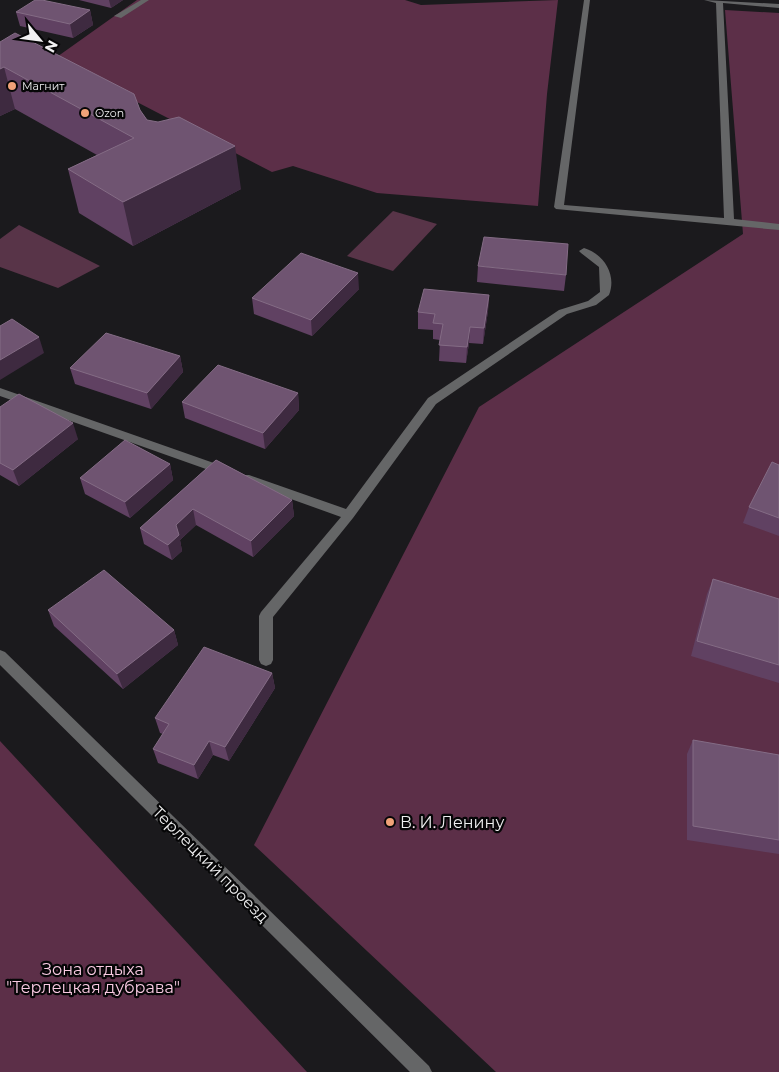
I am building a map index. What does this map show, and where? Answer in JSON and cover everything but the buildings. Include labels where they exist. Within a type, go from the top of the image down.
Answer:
[{"type":"street","points":[[118,16],[146,0]]},
{"type":"street","points":[[587,0],[559,207],[779,227]]},
{"type":"street","points":[[707,0],[779,6]]},
{"type":"street","points":[[719,1],[729,221]]},
{"type":"street","points":[[266,660],[266,616],[349,515],[432,401],[563,312],[592,303],[605,292],[606,272],[601,261],[584,250]]},
{"type":"street","points":[[0,392],[349,515]]},
{"type":"street","name":"Терлецкий проезд","points":[[0,656],[423,1072]]},
{"type":"shaded area","points":[[393,211],[437,224],[393,271],[347,256]]},
{"type":"shaded area","points":[[19,225],[100,266],[58,288],[0,267],[0,239]]},
{"type":"green space","points":[[137,0],[405,0],[421,5],[558,0],[547,94],[538,206],[377,193],[293,166],[272,172],[54,59]]},
{"type":"green space","points":[[725,10],[779,13],[779,1072],[496,1072],[254,845],[479,407],[743,234]]},
{"type":"green space","name":"Зона отдыха \"Терлецкая дубрава\"","points":[[0,741],[307,1072],[0,1072]]},
{"type":"place","name":"Магнит","points":[[12,86]]},
{"type":"place","name":"Ozon","points":[[85,113]]},
{"type":"place","name":"В. И. Ленину","points":[[390,822]]}]
